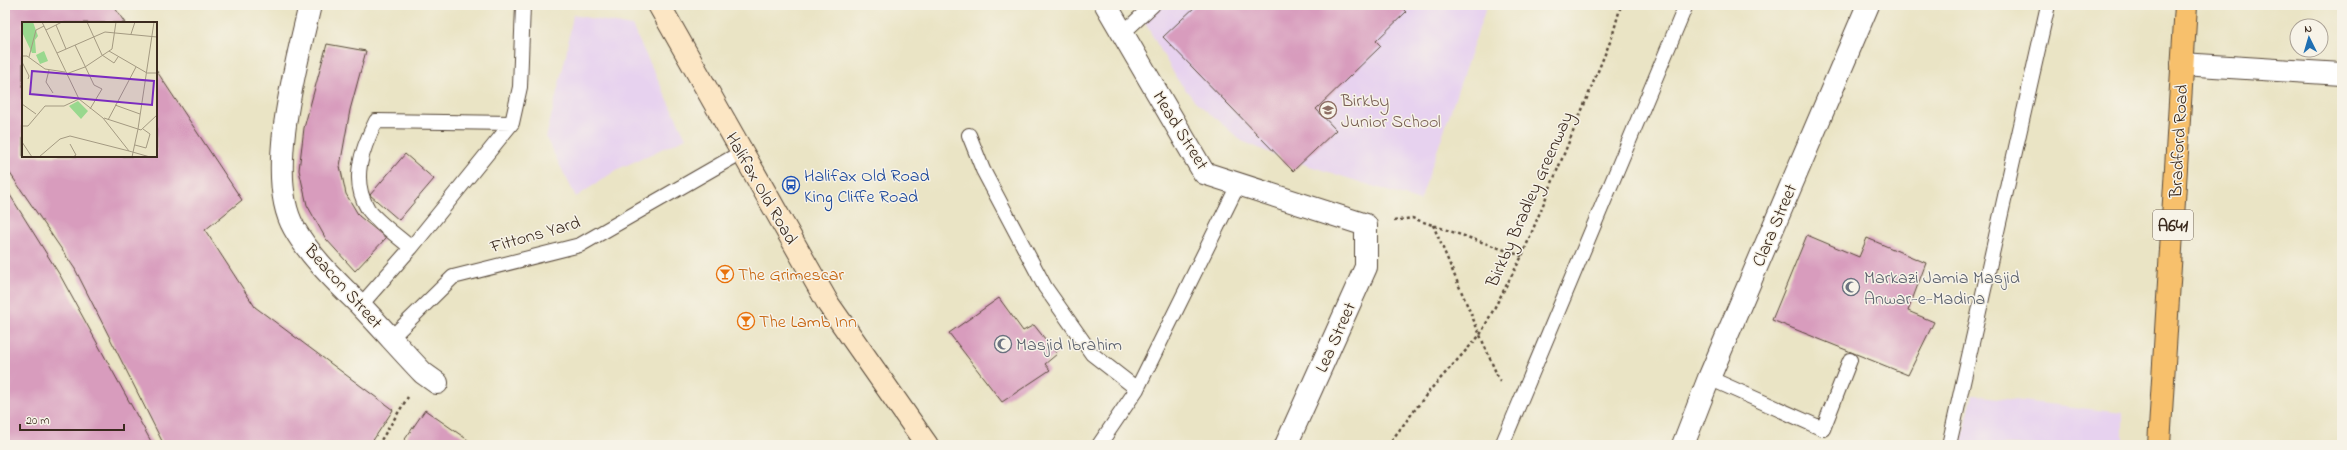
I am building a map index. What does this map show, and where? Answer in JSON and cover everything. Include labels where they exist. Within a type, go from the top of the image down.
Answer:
[{"type":"main road","name":"Bradford Road","points":[[2159,445],[2186,5]]},
{"type":"street","name":"Beacon Street","points":[[310,5],[291,92],[281,169],[283,197],[294,227],[329,275],[430,378]]},
{"type":"street","name":"Halifax Old Road","points":[[659,5],[829,305],[927,445]]},
{"type":"street","name":"Mead Street","points":[[1106,5],[1204,173],[1366,225]]},
{"type":"street","name":"Clara Street","points":[[1683,445],[1709,378],[1868,5]]},
{"type":"street","points":[[2182,64],[2342,74]]},
{"type":"street","name":"Lea Street","points":[[1286,445],[1366,267],[1366,225]]},
{"type":"lane","points":[[360,306],[410,248],[512,123],[520,87],[523,5]]},
{"type":"lane","points":[[1123,33],[1153,5]]},
{"type":"lane","points":[[1502,445],[1686,5]]},
{"type":"lane","points":[[1948,445],[2048,5]]},
{"type":"lane","points":[[410,248],[368,209],[361,191],[360,159],[364,146],[376,121],[512,123]]},
{"type":"lane","points":[[969,135],[983,170],[1045,287],[1092,354],[1137,389]]},
{"type":"lane","name":"Fittons Yard","points":[[391,338],[453,277],[580,245],[742,152]]},
{"type":"lane","points":[[1099,445],[1137,389],[1238,185]]},
{"type":"lane","points":[[1709,378],[1823,429],[1850,360]]},
{"type":"path","name":"Birkby Bradley Greenway","points":[[1388,445],[1430,390],[1480,335],[1522,256],[1612,37],[1621,5]]},
{"type":"path","points":[[1366,225],[1412,218],[1522,256]]},
{"type":"path","points":[[1433,225],[1504,394],[1511,424]]},
{"type":"path","points":[[378,445],[430,378]]},
{"type":"shaded area","name":"Birkby Junior School","points":[[1135,5],[1487,5],[1420,201],[1275,155],[1242,141],[1194,100],[1177,79]]},
{"type":"shaded area","points":[[573,15],[632,26],[686,138],[618,169],[576,197],[546,138],[566,55]]},
{"type":"shaded area","points":[[1973,395],[2123,413],[2123,445],[1960,445]]},
{"type":"building","points":[[5,5],[113,5],[124,22],[22,22],[22,157],[157,157],[157,72],[242,200],[205,230],[255,307],[393,410],[370,445],[164,445],[75,269],[5,166]]},
{"type":"building","points":[[1197,5],[1399,5],[1406,12],[1376,41],[1381,46],[1316,109],[1336,130],[1293,171],[1163,37]]},
{"type":"building","points":[[327,44],[366,51],[350,110],[340,166],[346,194],[359,216],[386,238],[355,271],[326,239],[307,205],[299,170],[304,128]]},
{"type":"building","points":[[405,154],[434,179],[399,220],[370,195]]},
{"type":"building","points":[[5,187],[61,277],[153,445],[5,445]]},
{"type":"building","name":"Markazi Jamia Masjid Anwar-e-Madina","points":[[1807,235],[1859,257],[1867,238],[1926,263],[1908,311],[1934,322],[1908,375],[1772,320]]},
{"type":"building","name":"Masjid Ibrahim","points":[[999,298],[1023,331],[1034,325],[1057,354],[1045,364],[1050,370],[1002,402],[949,333]]},
{"type":"building","points":[[425,410],[475,445],[401,445]]},
{"type":"place","name":"Birkby Junior School","points":[[1328,110]]},
{"type":"place","name":"Halifax Old Road King Cliffe Road","points":[[791,185]]},
{"type":"place","name":"The Grimescar","points":[[725,274]]},
{"type":"place","name":"Markazi Jamia Masjid Anwar-e-Madina","points":[[1851,287]]},
{"type":"place","name":"The Lamb Inn","points":[[746,321]]},
{"type":"place","name":"Masjid Ibrahim","points":[[1003,344]]}]
